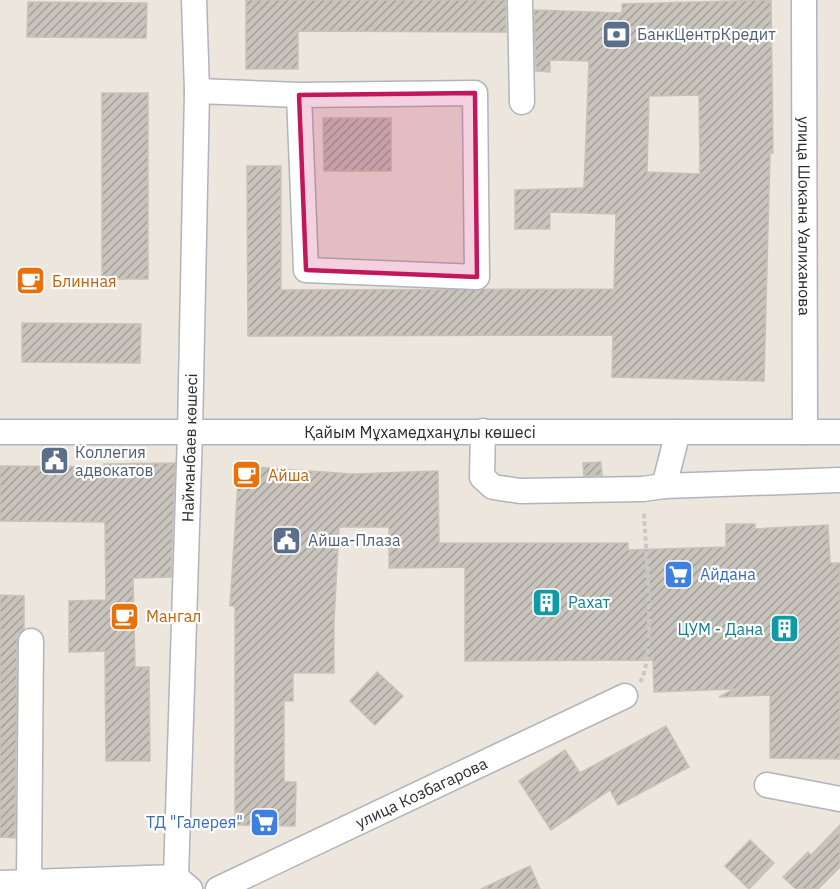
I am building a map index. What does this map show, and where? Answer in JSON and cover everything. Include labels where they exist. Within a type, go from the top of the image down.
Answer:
[{"type":"street","name":"Найманбаев көшесі","points":[[183,883],[197,91],[194,0]]},
{"type":"street","points":[[520,0],[522,102]]},
{"type":"street","name":"улица Шокана Уалиханова","points":[[804,0],[805,432]]},
{"type":"street","points":[[197,91],[299,95],[475,93],[477,276],[306,270],[299,95]]},
{"type":"street","points":[[483,431],[482,477],[494,487],[520,491],[840,480]]},
{"type":"street","name":"Қайым Мұхамедханұлы көшесі","points":[[0,432],[840,432]]},
{"type":"street","points":[[654,488],[678,432]]},
{"type":"street","points":[[29,882],[31,641]]},
{"type":"street","name":"улица Козбагарова","points":[[218,889],[625,696]]},
{"type":"street","points":[[767,785],[840,799]]},
{"type":"street","points":[[0,883],[183,883]]},
{"type":"path","points":[[625,696],[639,684],[646,672],[654,488]]},
{"type":"highlighted area","points":[[475,93],[477,277],[306,270],[299,95]]},
{"type":"building","points":[[246,0],[506,0],[506,32],[298,31],[298,69],[246,69]]},
{"type":"building","points":[[771,0],[773,153],[770,153],[764,381],[612,377],[613,335],[248,336],[247,166],[281,166],[281,290],[614,289],[616,214],[550,212],[550,229],[515,229],[515,190],[584,188],[589,61],[550,60],[550,72],[536,71],[534,10],[622,13],[622,4]],"holes":[[[699,95],[700,174],[647,172],[649,96]]]},
{"type":"building","points":[[28,2],[147,3],[146,38],[27,37]]},
{"type":"building","points":[[102,93],[148,93],[148,279],[102,279]]},
{"type":"building","points":[[323,118],[391,118],[391,171],[324,171]]},
{"type":"building","points":[[22,323],[141,324],[140,363],[22,362]]},
{"type":"building","points":[[601,462],[602,475],[584,476],[583,463]]},
{"type":"building","points":[[175,463],[171,577],[133,578],[135,667],[149,667],[150,761],[106,761],[105,651],[69,652],[69,601],[106,600],[105,522],[0,521],[0,466],[104,467],[104,464]]},
{"type":"building","points":[[239,466],[352,474],[438,471],[439,543],[628,543],[628,550],[726,547],[726,524],[755,524],[755,529],[828,525],[830,563],[840,563],[840,759],[770,758],[770,695],[719,697],[734,689],[654,692],[653,660],[465,661],[465,567],[389,568],[389,527],[339,527],[334,673],[293,673],[293,701],[284,701],[284,782],[296,782],[295,826],[235,825],[235,606],[230,606]]},
{"type":"building","points":[[0,595],[24,596],[24,629],[17,641],[15,838],[0,837]]},
{"type":"building","points":[[377,672],[403,696],[375,725],[350,701]]},
{"type":"building","points":[[666,726],[689,767],[618,805],[610,790],[551,830],[519,781],[565,750],[580,773]]},
{"type":"building","points":[[840,825],[840,867],[818,889],[796,889],[783,877],[808,852],[811,855]]},
{"type":"building","points":[[750,840],[774,863],[749,889],[725,866]]},
{"type":"building","points":[[530,866],[540,889],[481,889]]},
{"type":"place","name":"БанкЦентрКредит","points":[[616,34]]},
{"type":"place","name":"Блинная","points":[[31,281]]},
{"type":"place","name":"Коллегия адвокатов","points":[[54,461]]},
{"type":"place","name":"Айша","points":[[247,475]]},
{"type":"place","name":"Айша-Плаза","points":[[287,540]]},
{"type":"place","name":"Айдана","points":[[679,574]]},
{"type":"place","name":"Рахат","points":[[547,602]]},
{"type":"place","name":"Мангал","points":[[125,616]]},
{"type":"place","name":"ЦУМ - Дана","points":[[784,629]]},
{"type":"place","name":"ТД \"Галерея\"","points":[[264,822]]}]
